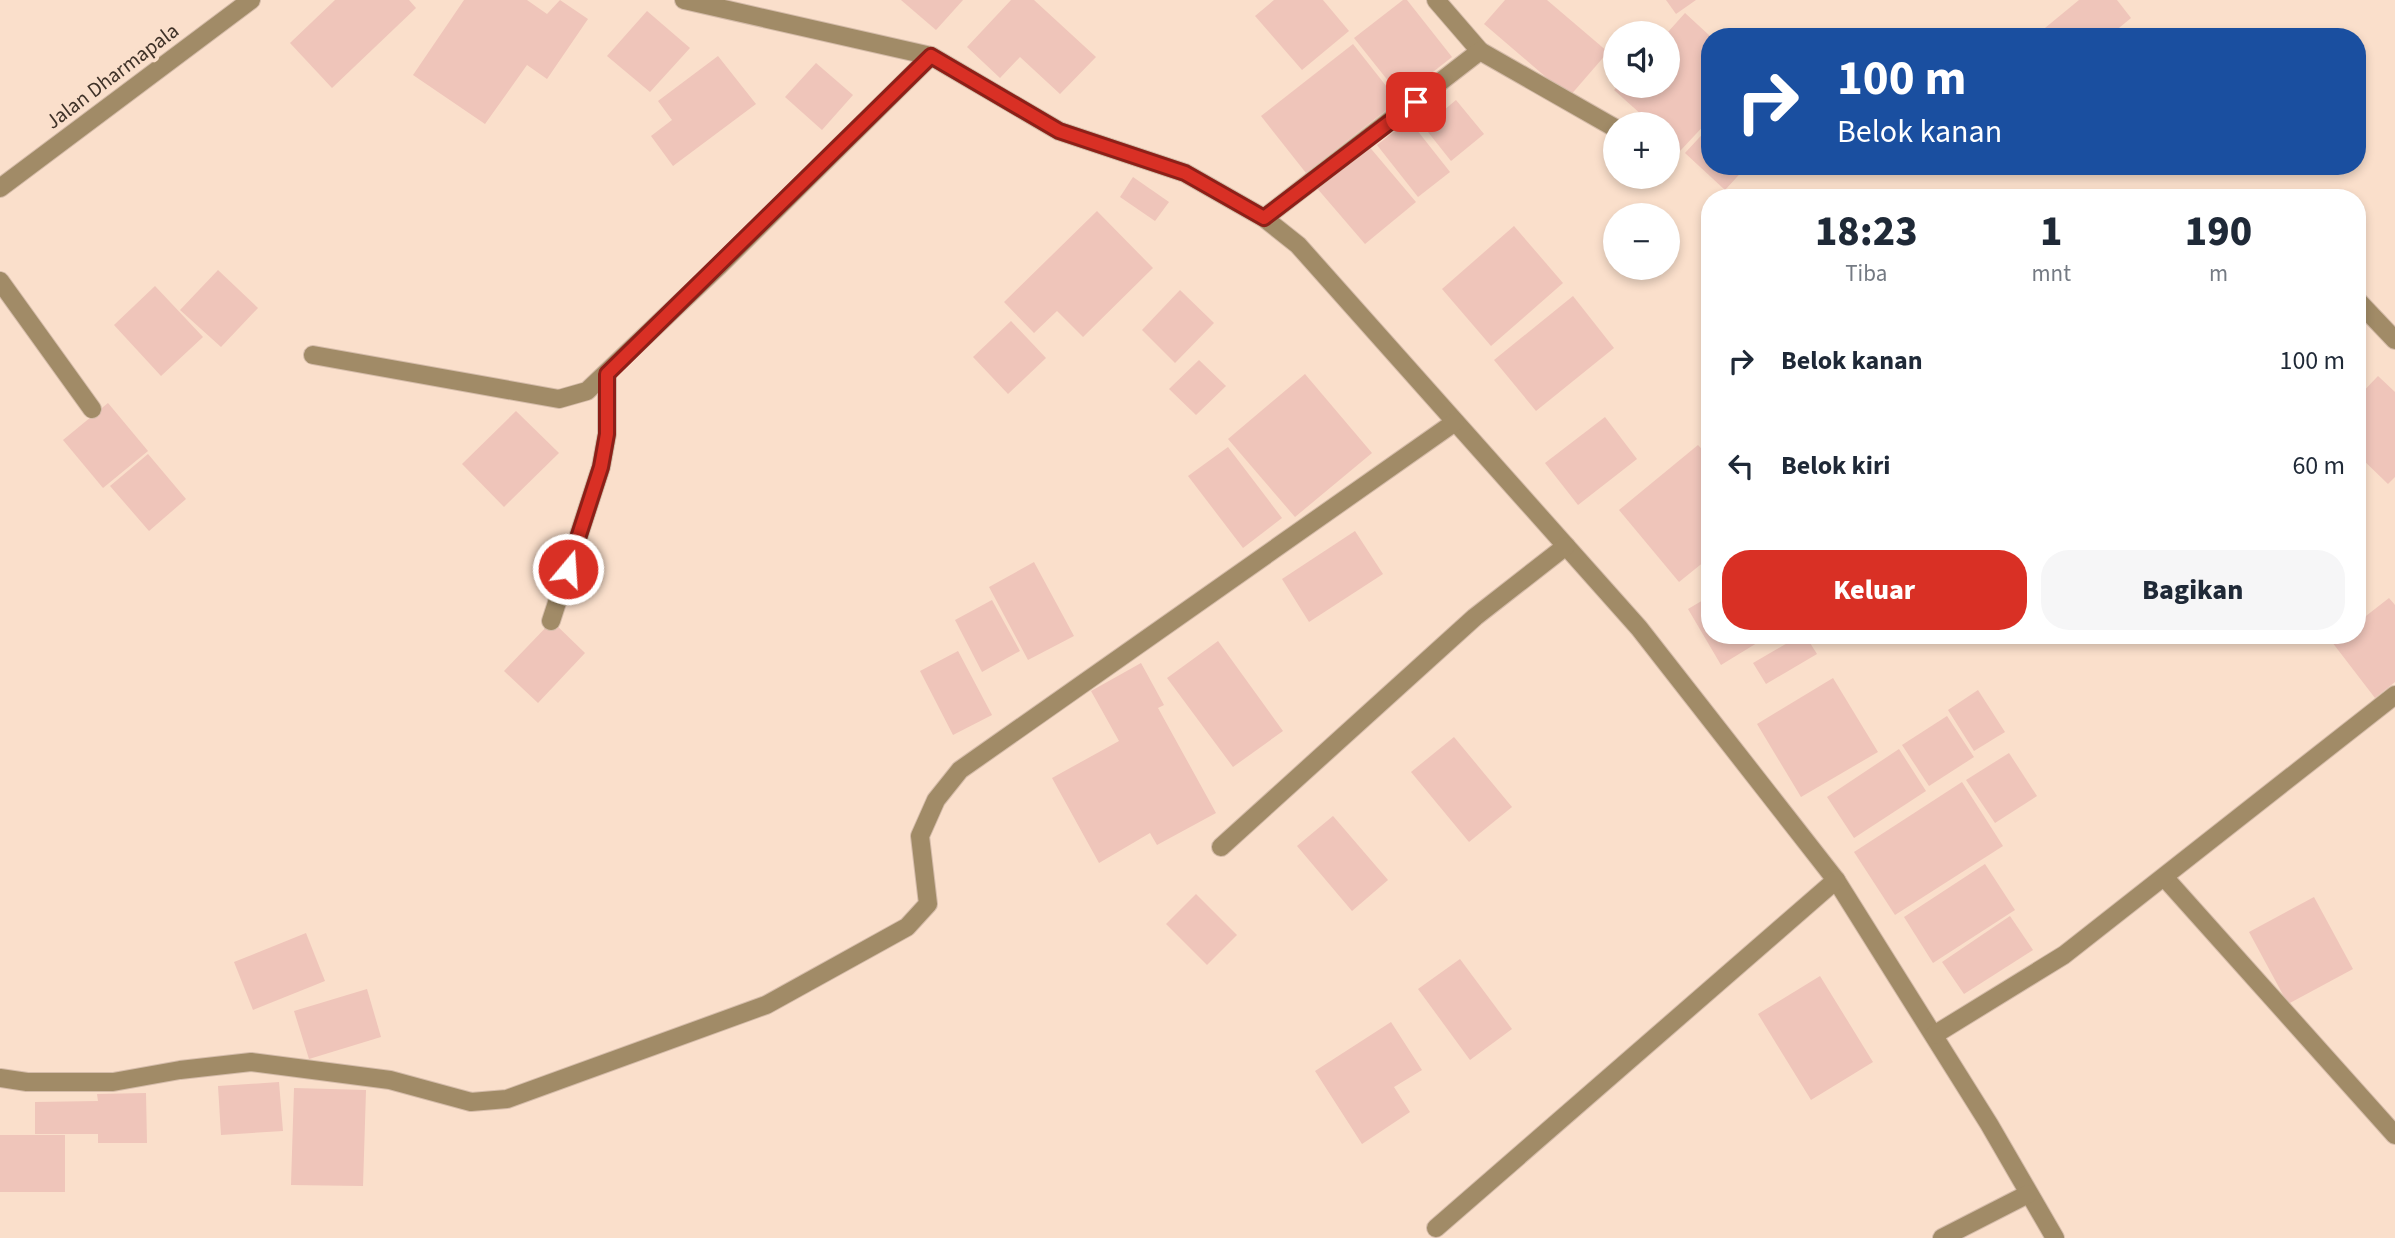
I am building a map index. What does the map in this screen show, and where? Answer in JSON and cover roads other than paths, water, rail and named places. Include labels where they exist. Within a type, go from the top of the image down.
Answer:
[{"type":"street","name":"Jalan Dharmapala","points":[[0,188],[251,0]]},
{"type":"street","points":[[684,0],[931,56],[1059,131],[1185,173],[1264,218],[1298,245],[1639,628],[1836,880],[1934,1035],[2055,1238]]},
{"type":"street","points":[[1436,0],[1480,51],[1603,121]]},
{"type":"street","points":[[1264,218],[1480,51]]},
{"type":"street","points":[[313,355],[559,399],[587,391],[931,56]]},
{"type":"street","points":[[0,281],[92,409]]},
{"type":"street","points":[[2366,310],[2395,341]]},
{"type":"street","points":[[551,621],[601,467],[607,434],[607,374]]},
{"type":"street","points":[[0,1078],[27,1083],[113,1082],[180,1070],[251,1062],[390,1080],[471,1102],[507,1099],[766,1005],[907,927],[919,917],[928,904],[920,836],[936,800],[960,770],[1455,422]]},
{"type":"street","points":[[1221,847],[1475,617],[1566,546]]},
{"type":"street","points":[[1934,1035],[2064,955],[2395,695]]},
{"type":"street","points":[[2165,878],[2395,1135]]},
{"type":"street","points":[[1436,1228],[1836,880]]},
{"type":"street","points":[[1942,1238],[2028,1194]]}]
